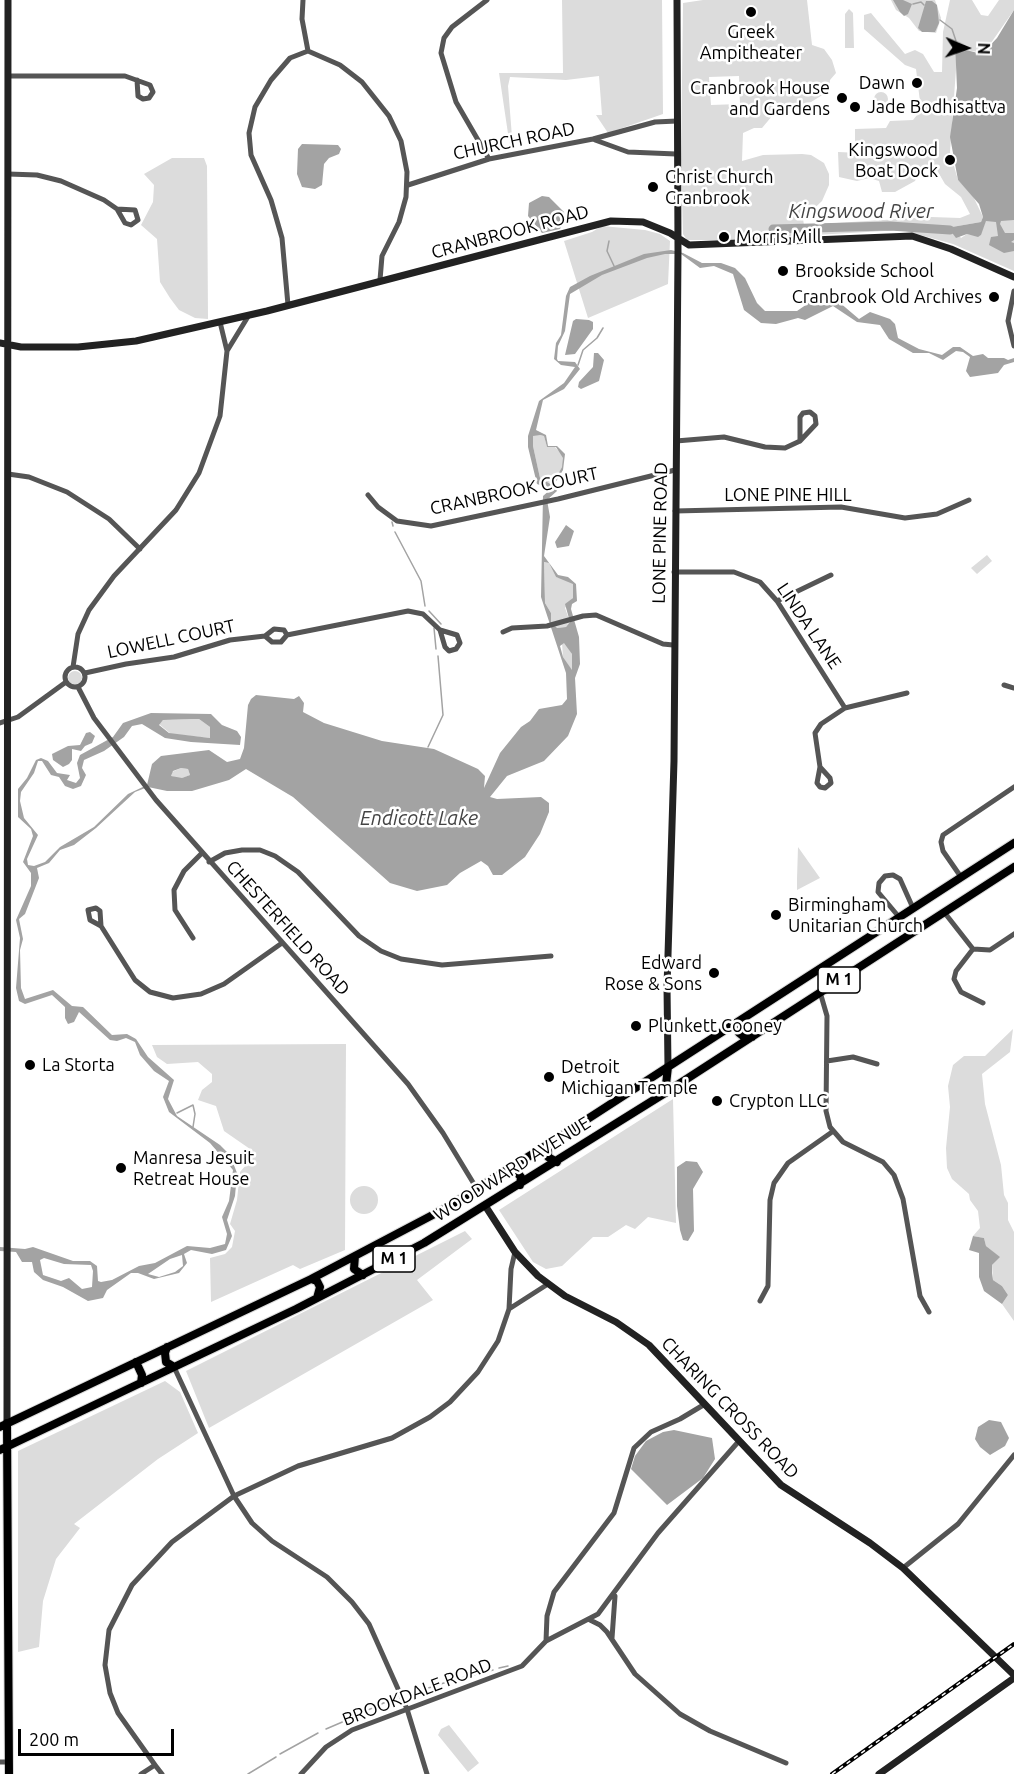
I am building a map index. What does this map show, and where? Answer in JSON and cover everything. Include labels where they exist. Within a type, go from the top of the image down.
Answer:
[{"type":"main road","name":"WOODWARD AVENUE","points":[[167,1347],[310,1279],[477,1189],[1014,843]]},
{"type":"main road","name":"WOODWARD AVENUE","points":[[4,1448],[363,1275],[486,1207],[1014,867]]},
{"type":"main road","points":[[746,1017],[741,1022],[739,1032],[744,1037],[752,1037]]},
{"type":"main road","points":[[665,1093],[668,1067]]},
{"type":"main road","points":[[549,1144],[548,1157],[557,1162]]},
{"type":"main road","points":[[512,1167],[521,1177],[520,1185]]},
{"type":"main road","points":[[355,1256],[354,1269],[363,1275]]},
{"type":"main road","points":[[310,1279],[317,1281],[320,1287],[317,1298]]},
{"type":"main road","points":[[167,1347],[166,1362],[174,1367]]},
{"type":"main road","name":"M 1","points":[[4,1425],[167,1347]]},
{"type":"main road","points":[[136,1362],[142,1375],[141,1383]]},
{"type":"main road","points":[[4,1425],[5,1762],[9,1774]]},
{"type":"street","points":[[4,1425],[4,1308],[7,1249],[4,854],[9,721],[8,474],[4,344],[8,76],[4,20],[8,0]]},
{"type":"street","points":[[303,0],[302,19],[308,51]]},
{"type":"street","points":[[487,0],[452,27],[444,38],[441,53],[456,102],[489,159]]},
{"type":"street","name":"LONE PINE ROAD","points":[[668,1067],[667,1000],[674,752],[673,645],[678,263],[677,0]]},
{"type":"street","points":[[288,305],[286,264],[280,229],[251,155],[249,133],[255,107],[271,80],[290,58],[308,51],[347,69],[379,102],[401,141],[408,185],[399,222],[382,256],[380,280]]},
{"type":"street","points":[[8,76],[114,76],[137,80]]},
{"type":"street","name":"CHURCH ROAD","points":[[408,185],[489,159],[593,140],[655,122],[677,121]]},
{"type":"street","name":"CHURCH ROAD","points":[[593,140],[627,152],[676,154]]},
{"type":"street","points":[[5,171],[55,178],[92,193],[117,209]]},
{"type":"street","name":"CRANBROOK ROAD","points":[[4,344],[78,347],[115,345],[249,315],[611,221],[643,222],[670,233],[689,245],[905,236],[930,241],[1014,277]]},
{"type":"street","points":[[1014,291],[1008,321],[1014,346]]},
{"type":"street","points":[[227,351],[249,315]]},
{"type":"street","points":[[0,723],[9,721],[66,682],[67,672],[73,667],[78,634],[89,610],[114,576],[176,510],[203,464],[220,416],[227,351],[220,322]]},
{"type":"street","points":[[675,441],[724,437],[781,449],[800,441],[816,424],[816,416],[810,412],[805,412],[800,417],[800,441]]},
{"type":"street","name":"CRANBROOK COURT","points":[[368,495],[378,507],[397,521],[422,526],[558,499],[675,470]]},
{"type":"street","points":[[8,474],[29,477],[67,492],[109,519],[140,549]]},
{"type":"street","name":"LONE PINE HILL","points":[[675,511],[841,507],[905,518],[937,514],[969,500]]},
{"type":"street","name":"LINDA LANE","points":[[675,572],[740,573],[760,582],[777,601],[845,708]]},
{"type":"street","points":[[777,601],[831,574]]},
{"type":"street","name":"LOWELL COURT","points":[[287,635],[408,611],[423,614],[440,630]]},
{"type":"street","points":[[503,632],[512,628],[551,625],[596,615],[663,644],[673,645]]},
{"type":"street","name":"LOWELL COURT","points":[[85,673],[174,657],[230,640],[265,636],[277,628],[284,630],[287,635]]},
{"type":"street","name":"LOWELL COURT","points":[[265,636],[277,643],[284,641],[287,635]]},
{"type":"street","points":[[66,682],[70,686],[78,687],[84,683],[85,673],[73,667]]},
{"type":"street","points":[[1004,685],[1014,688]]},
{"type":"street","name":"CHESTERFIELD ROAD","points":[[78,687],[86,705],[107,736],[208,862],[408,1084],[443,1133],[477,1189]]},
{"type":"street","points":[[820,766],[816,730],[845,708],[907,693]]},
{"type":"street","points":[[961,877],[943,851],[941,842],[943,835],[1014,787]]},
{"type":"street","points":[[208,862],[225,853],[242,850],[260,850],[275,856],[298,872],[359,936],[381,951],[407,961],[442,965],[551,956]]},
{"type":"street","points":[[192,938],[176,910],[174,890],[184,871],[202,853]]},
{"type":"street","points":[[899,917],[878,892],[879,883],[885,876],[893,875],[900,879],[913,908]]},
{"type":"street","points":[[944,912],[973,949],[990,950],[1014,934]]},
{"type":"street","points":[[101,926],[140,986],[173,998],[201,994],[225,984],[282,943]]},
{"type":"street","points":[[973,949],[956,971],[954,979],[961,992],[983,1003]]},
{"type":"street","points":[[820,992],[827,1008],[826,1111],[832,1132],[847,1144],[883,1162],[894,1175],[903,1199],[920,1296],[929,1312]]},
{"type":"street","points":[[827,1061],[852,1057],[877,1064]]},
{"type":"street","points":[[760,1301],[768,1286],[770,1200],[774,1183],[788,1163],[832,1132]]},
{"type":"street","name":"CHARING CROSS ROAD","points":[[486,1207],[515,1252],[548,1284],[639,1338],[670,1365],[739,1441],[792,1493],[870,1543],[903,1568],[1014,1676]]},
{"type":"street","points":[[162,1774],[122,1720],[110,1693],[105,1665],[109,1630],[124,1598],[147,1567],[180,1535],[234,1496],[292,1468],[382,1442],[436,1413],[457,1396],[489,1358],[509,1308],[511,1269],[515,1252]]},
{"type":"street","points":[[509,1308],[548,1284]]},
{"type":"street","points":[[174,1367],[234,1496],[257,1529],[327,1577],[357,1608],[379,1643],[408,1709],[428,1774]]},
{"type":"street","points":[[546,1641],[547,1616],[554,1592],[614,1513],[634,1448],[651,1432],[680,1419],[705,1404]]},
{"type":"street","name":"BROOKDALE ROAD","points":[[301,1774],[326,1746],[352,1730],[522,1666],[546,1641],[590,1620],[615,1595],[636,1561],[658,1533],[739,1441]]},
{"type":"street","points":[[903,1568],[962,1520],[1014,1455]]},
{"type":"street","points":[[612,1639],[615,1595]]},
{"type":"street","points":[[590,1620],[600,1625],[612,1639],[634,1674],[680,1714],[710,1731],[786,1763]]},
{"type":"street","points":[[879,1774],[1014,1676]]},
{"type":"street","points":[[141,1774],[155,1766]]},
{"type":"shaded area","points":[[562,0],[662,0],[663,114],[608,133],[596,115],[602,115],[599,76],[566,80],[510,77],[508,86],[512,137],[510,147],[499,73],[563,73]]},
{"type":"shaded area","points":[[703,0],[807,0],[812,45],[824,49],[832,60],[836,73],[830,80],[829,91],[811,102],[778,109],[762,128],[754,128],[743,133],[742,161],[763,155],[802,154],[811,155],[824,163],[829,174],[829,185],[822,201],[803,219],[804,225],[931,217],[960,218],[970,214],[961,197],[945,184],[934,165],[922,166],[915,181],[895,192],[882,192],[879,181],[869,178],[857,181],[839,177],[838,152],[860,153],[860,147],[855,147],[855,129],[886,128],[890,121],[913,120],[921,110],[916,69],[905,65],[864,29],[864,15],[871,13],[905,54],[915,50],[923,54],[934,72],[942,72],[943,32],[950,0],[972,0],[981,15],[988,16],[999,0],[1014,0],[1014,10],[984,53],[966,50],[958,42],[950,152],[958,180],[973,196],[983,217],[981,222],[952,227],[961,238],[967,234],[980,236],[986,220],[1014,220],[1014,271],[953,244],[902,230],[728,240],[687,240],[683,234],[681,160],[683,3]],"holes":[[[739,76],[740,104],[711,105],[709,77]]]},
{"type":"shaded area","points":[[891,0],[935,0],[941,18],[936,33],[919,31],[909,18],[896,10]]},
{"type":"shaded area","points":[[849,9],[853,13],[854,48],[845,48],[845,14]]},
{"type":"shaded area","points":[[881,92],[886,94],[888,99],[886,104],[881,106],[876,104],[874,99],[876,94]]},
{"type":"shaded area","points":[[172,158],[204,158],[207,166],[208,319],[195,318],[179,310],[170,298],[160,282],[157,239],[141,225],[153,202],[154,185],[144,174]]},
{"type":"shaded area","points":[[602,226],[645,230],[660,234],[670,241],[668,284],[588,318],[564,241],[592,232]]},
{"type":"shaded area","points":[[536,434],[544,436],[547,447],[555,447],[563,456],[563,465],[552,486],[540,478],[533,446],[533,436]]},
{"type":"shaded area","points":[[987,555],[992,561],[977,574],[971,568]]},
{"type":"shaded area","points":[[544,562],[549,563],[556,577],[573,582],[573,598],[565,608],[570,622],[566,627],[556,628],[551,622],[551,613],[545,603]]},
{"type":"shaded area","points":[[562,643],[566,643],[572,654],[572,671],[563,657]]},
{"type":"shaded area","points":[[75,671],[80,673],[82,678],[80,683],[75,685],[70,683],[68,678],[70,673]]},
{"type":"shaded area","points":[[199,719],[210,727],[210,738],[171,734],[159,724],[163,720]]},
{"type":"shaded area","points":[[181,768],[188,769],[190,775],[180,779],[171,776],[172,772]]},
{"type":"shaded area","points":[[798,847],[820,878],[797,890],[797,879]]},
{"type":"shaded area","points":[[1013,1029],[1010,1052],[982,1074],[985,1104],[1001,1165],[1004,1195],[1008,1203],[1008,1220],[1014,1232],[1014,1321],[1002,1304],[1008,1295],[1002,1286],[993,1280],[992,1265],[999,1257],[986,1246],[984,1238],[973,1236],[980,1228],[978,1211],[970,1200],[969,1194],[952,1179],[947,1168],[946,1148],[950,1107],[948,1086],[953,1065],[964,1056],[985,1056]]},
{"type":"shaded area","points":[[346,1044],[345,1250],[300,1269],[293,1265],[211,1302],[210,1258],[225,1254],[232,1247],[235,1231],[230,1224],[237,1200],[240,1172],[252,1158],[250,1149],[224,1131],[216,1106],[198,1100],[202,1090],[212,1082],[212,1074],[198,1062],[167,1064],[157,1057],[152,1045]]},
{"type":"shaded area","points":[[673,1099],[676,1223],[648,1217],[635,1229],[626,1225],[608,1237],[593,1237],[562,1266],[546,1269],[533,1262],[499,1210]]},
{"type":"shaded area","points":[[364,1186],[374,1190],[378,1200],[374,1210],[364,1214],[354,1210],[350,1200],[354,1190]]},
{"type":"shaded area","points":[[465,1231],[472,1239],[417,1280],[433,1300],[209,1428],[186,1371]]},
{"type":"shaded area","points":[[165,1381],[180,1392],[198,1433],[158,1459],[74,1524],[80,1528],[56,1559],[43,1601],[39,1647],[18,1652],[18,1451]]},
{"type":"shaded area","points":[[449,1725],[479,1763],[468,1772],[438,1735],[441,1729]]},
{"type":"water","points":[[893,0],[903,0],[912,4],[908,14],[904,16]]},
{"type":"water","points":[[926,1],[932,1],[937,5],[939,23],[935,32],[922,32],[918,28]]},
{"type":"water","points":[[1014,10],[1014,220],[1001,221],[1000,224],[1005,233],[1014,233],[1014,240],[1011,242],[1014,243],[1014,251],[1004,253],[989,245],[991,237],[998,236],[996,222],[986,221],[978,237],[967,234],[956,238],[950,230],[952,227],[981,222],[983,217],[979,204],[958,180],[950,137],[957,88],[955,42],[966,50],[982,54],[997,38]]},
{"type":"water","points":[[302,144],[338,145],[341,149],[339,154],[329,158],[324,164],[322,185],[315,189],[302,187],[297,174],[298,149]]},
{"type":"water","points":[[542,196],[549,197],[564,212],[565,219],[560,229],[542,233],[528,216],[529,203]]},
{"type":"water","name":"Endicott Lake","points":[[671,250],[683,253],[702,263],[721,263],[735,268],[745,278],[757,303],[765,311],[797,311],[813,300],[830,300],[839,302],[859,319],[870,312],[890,319],[895,324],[898,338],[919,349],[942,355],[953,347],[960,347],[973,356],[983,354],[988,358],[1008,360],[1014,358],[1014,362],[1004,365],[998,373],[970,377],[966,371],[970,357],[963,352],[956,351],[943,360],[929,353],[913,353],[889,339],[880,325],[857,322],[833,306],[805,320],[798,318],[776,324],[761,323],[744,310],[733,274],[714,266],[700,268],[681,254],[665,254],[647,258],[602,275],[570,294],[565,331],[558,346],[557,359],[558,361],[575,362],[580,369],[564,389],[543,400],[536,430],[546,435],[548,446],[557,446],[565,454],[563,470],[555,483],[557,491],[547,500],[550,517],[544,556],[558,575],[568,577],[576,584],[577,601],[572,604],[571,609],[579,637],[580,664],[575,678],[577,714],[568,736],[544,761],[507,776],[490,797],[497,799],[541,797],[549,803],[549,812],[540,834],[525,857],[502,875],[493,875],[488,866],[481,861],[460,873],[447,885],[417,891],[390,883],[293,797],[246,769],[229,780],[192,791],[167,791],[148,787],[135,792],[96,828],[74,845],[60,850],[49,863],[37,868],[39,878],[25,914],[19,919],[23,939],[20,950],[21,988],[25,999],[53,990],[72,1006],[83,1007],[112,1035],[127,1034],[136,1039],[148,1057],[174,1080],[168,1099],[177,1116],[220,1145],[230,1155],[237,1173],[235,1196],[227,1220],[232,1236],[226,1250],[212,1254],[191,1250],[184,1254],[187,1263],[179,1273],[154,1279],[131,1273],[107,1290],[103,1298],[88,1301],[63,1287],[43,1280],[34,1272],[32,1262],[22,1262],[16,1252],[0,1251],[0,1247],[25,1249],[33,1247],[73,1261],[90,1261],[97,1266],[98,1281],[101,1282],[112,1280],[139,1266],[155,1263],[187,1246],[210,1248],[225,1244],[227,1234],[222,1217],[229,1201],[233,1170],[210,1143],[169,1112],[163,1097],[169,1081],[154,1071],[140,1055],[135,1042],[126,1038],[117,1041],[110,1040],[79,1012],[74,1022],[68,1024],[65,1018],[65,1007],[52,995],[25,1004],[19,1001],[16,988],[20,938],[16,920],[31,886],[31,873],[23,862],[33,836],[31,829],[18,817],[18,789],[27,778],[36,760],[41,758],[48,761],[57,773],[70,775],[67,780],[76,783],[80,778],[77,763],[80,755],[113,737],[123,723],[151,713],[211,714],[222,725],[237,731],[241,737],[240,745],[191,742],[165,738],[142,724],[132,726],[124,737],[104,751],[84,760],[82,768],[86,775],[81,786],[73,789],[65,786],[59,777],[51,775],[42,761],[38,761],[34,773],[21,792],[20,801],[24,818],[38,835],[27,859],[28,865],[34,866],[45,862],[60,847],[94,827],[128,794],[147,785],[152,764],[161,756],[209,750],[227,762],[240,759],[244,748],[248,705],[256,695],[294,699],[299,696],[304,703],[303,712],[324,723],[382,741],[434,749],[478,769],[485,776],[484,788],[500,753],[521,727],[530,721],[539,709],[562,705],[567,699],[566,673],[541,597],[543,496],[551,489],[537,484],[528,447],[528,436],[539,401],[564,383],[575,367],[561,365],[554,359],[556,343],[561,335],[566,296],[570,287],[590,276],[644,254]],"holes":[[[533,436],[544,436],[547,447],[556,447],[563,458],[562,467],[552,485],[540,478]],[[544,562],[549,563],[556,577],[573,584],[573,598],[565,604],[570,622],[566,627],[557,628],[551,622],[551,613],[545,603]],[[564,643],[572,654],[572,670],[563,657],[560,646]],[[199,719],[210,727],[210,738],[169,733],[159,725],[163,720]],[[181,768],[188,769],[190,775],[182,778],[171,776],[173,771]],[[182,1255],[183,1266],[175,1272],[159,1277],[148,1274],[170,1259]],[[44,1258],[64,1264],[91,1265],[92,1287],[82,1289],[69,1278],[61,1281],[43,1275],[40,1260]]]},
{"type":"water","points":[[576,319],[593,322],[593,329],[575,354],[565,355],[573,321]]},
{"type":"water","points":[[594,353],[598,353],[604,360],[599,381],[581,389],[578,387],[579,382],[593,367]]},
{"type":"water","points":[[566,525],[574,531],[569,546],[557,548],[555,542]]},
{"type":"water","points":[[90,732],[95,736],[92,743],[81,751],[72,749],[72,760],[69,764],[63,767],[53,760],[52,754],[68,746],[80,745],[86,733]]},
{"type":"water","points":[[686,1161],[697,1162],[703,1172],[693,1189],[694,1231],[688,1241],[683,1240],[677,1206],[677,1167]]},
{"type":"water","points":[[973,1236],[984,1238],[986,1246],[1000,1257],[992,1265],[992,1273],[993,1280],[1002,1286],[1008,1295],[1002,1304],[984,1291],[979,1277],[979,1253],[969,1250]]},
{"type":"water","points":[[989,1420],[1001,1422],[1009,1438],[1005,1446],[990,1455],[980,1447],[975,1439],[978,1427]]},
{"type":"water","points":[[674,1430],[712,1438],[715,1459],[703,1478],[667,1505],[631,1469],[635,1456],[646,1441],[663,1432]]},
{"type":"waterway","points":[[913,4],[921,2],[924,5]]},
{"type":"waterway","points":[[940,20],[952,29],[956,41]]},
{"type":"waterway","name":"Kingswood River","points":[[773,229],[890,226],[950,230]]},
{"type":"waterway","points":[[609,241],[607,251],[615,268]]},
{"type":"waterway","points":[[578,365],[583,350],[597,338],[603,328]]},
{"type":"waterway","points":[[392,522],[393,526]]},
{"type":"waterway","points":[[395,532],[421,581],[425,606]]},
{"type":"waterway","points":[[429,611],[441,624]]},
{"type":"waterway","points":[[434,628],[436,649]]},
{"type":"waterway","points":[[428,747],[443,715],[438,656]]},
{"type":"waterway","points":[[177,1113],[193,1105],[195,1114],[193,1127]]},
{"type":"waterway","points":[[499,1668],[508,1666]]},
{"type":"waterway","points":[[469,1676],[493,1670]]},
{"type":"waterway","points":[[437,1685],[465,1677]]},
{"type":"waterway","points":[[407,1693],[432,1687]]},
{"type":"waterway","points":[[359,1714],[397,1697]]},
{"type":"waterway","points":[[326,1729],[354,1717]]},
{"type":"waterway","points":[[280,1754],[318,1733]]},
{"type":"waterway","points":[[248,1774],[276,1757]]},
{"type":"railway","points":[[832,1774],[1014,1644]]},
{"type":"place","name":"Greek Ampitheater","points":[[751,12]]},
{"type":"place","name":"Dawn","points":[[917,83]]},
{"type":"place","name":"Cranbrook House and Gardens","points":[[842,98]]},
{"type":"place","name":"Jade Bodhisattva","points":[[855,107]]},
{"type":"place","name":"Kingswood Boat Dock","points":[[950,160]]},
{"type":"place","name":"Christ Church Cranbrook","points":[[653,187]]},
{"type":"place","name":"Morris Mill","points":[[724,237]]},
{"type":"place","name":"Brookside School","points":[[783,271]]},
{"type":"place","name":"Cranbrook Old Archives","points":[[994,297]]},
{"type":"place","name":"Birmingham Unitarian Church","points":[[776,915]]},
{"type":"place","name":"Edward Rose & Sons","points":[[714,973]]},
{"type":"place","name":"Plunkett Cooney","points":[[636,1026]]},
{"type":"place","name":"La Storta","points":[[30,1065]]},
{"type":"place","name":"Detroit Michigan Temple","points":[[549,1077]]},
{"type":"place","name":"Crypton LLC","points":[[717,1101]]},
{"type":"place","name":"Manresa Jesuit Retreat House","points":[[121,1168]]}]
